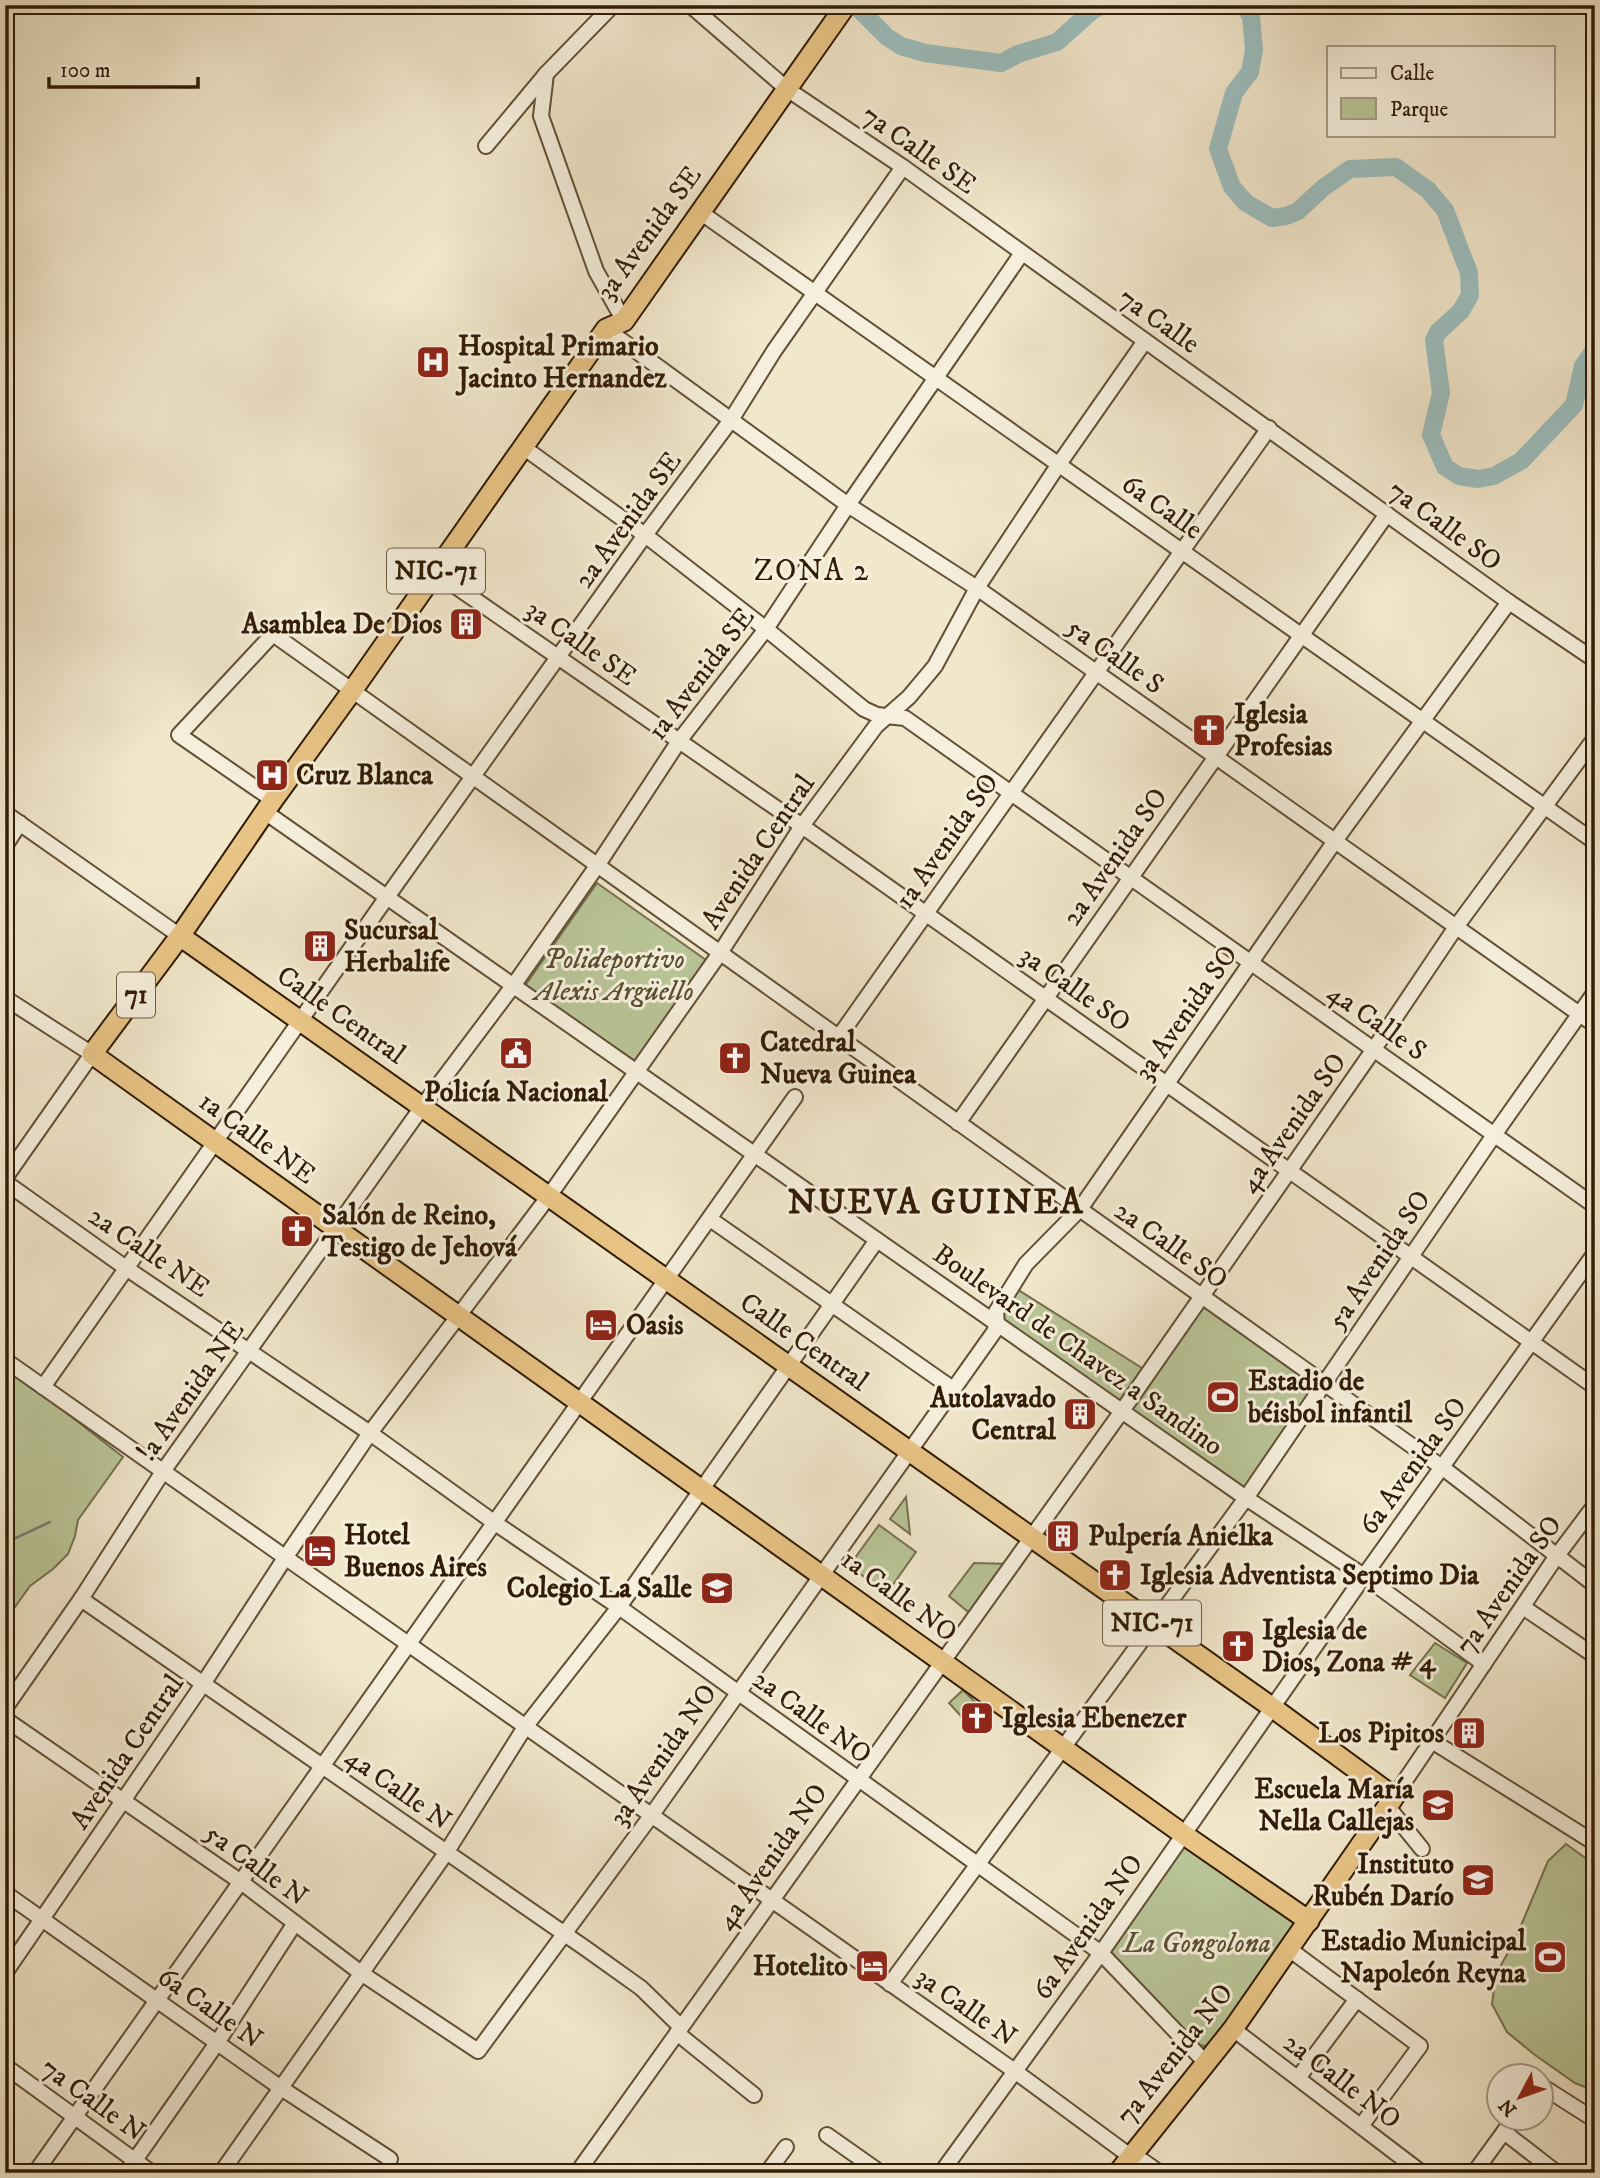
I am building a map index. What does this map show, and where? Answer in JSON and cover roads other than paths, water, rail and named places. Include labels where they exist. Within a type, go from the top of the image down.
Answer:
[{"type":"highway","name":"3a Avenida SE","points":[[180,936],[523,447],[700,212],[843,9]]},
{"type":"highway","name":"Calle Central","points":[[180,936],[1273,1707],[1391,1802]]},
{"type":"highway","name":"71","points":[[92,1054],[180,936]]},
{"type":"highway","name":"1a Calle NE","points":[[92,1054],[457,1315]]},
{"type":"highway","name":"1a Calle NO","points":[[457,1315],[1183,1834],[1309,1921]]},
{"type":"highway","name":"7a Avenida NO","points":[[1118,2173],[1233,2029],[1391,1802]]},
{"type":"street","points":[[486,146],[546,74],[613,5]]},
{"type":"street","name":"7a Calle SE","points":[[690,5],[788,89],[903,167],[1022,253]]},
{"type":"street","points":[[546,74],[541,116],[615,325]]},
{"type":"street","name":"2a Avenida SE","points":[[43,1387],[472,777],[731,420],[774,351],[903,167]]},
{"type":"street","name":"6a Calle","points":[[700,212],[1595,842]]},
{"type":"street","name":"7a Calle","points":[[1022,253],[1269,428]]},
{"type":"street","name":"1a Avenida SE","points":[[422,1107],[513,986],[597,866],[679,741],[766,629],[1022,253]]},
{"type":"street","name":"5a Calle S","points":[[615,325],[731,420],[848,505],[977,588],[1595,1025]]},
{"type":"street","name":"Avenida Central","points":[[5,1973],[203,1684],[370,1433],[549,1196],[720,953],[802,826],[876,726],[909,697],[935,666],[977,588],[1145,341]]},
{"type":"street","name":"7a Calle SO","points":[[1269,428],[1509,602],[1595,660]]},
{"type":"street","name":"1a Avenida SO","points":[[838,1038],[1269,428]]},
{"type":"street","name":"4a Calle S","points":[[523,447],[645,535],[864,709],[877,715],[905,718],[1595,1206]]},
{"type":"street","name":"2a Avenida SO","points":[[958,1123],[1387,514]]},
{"type":"street","name":"3a Calle SE","points":[[435,572],[802,826]]},
{"type":"street","name":"3a Avenida SO","points":[[909,1450],[994,1332],[997,1324],[996,1312],[1026,1264],[1080,1209],[1335,841],[1509,602]]},
{"type":"street","name":"Boulevard de Chavez a Sandino","points":[[352,691],[273,634],[179,735],[387,897],[1246,1498],[1364,1576],[1484,1664]]},
{"type":"street","name":"2a Calle SO","points":[[352,691],[1443,1468],[1595,1585]]},
{"type":"street","name":"4a Avenida SO","points":[[1030,1536],[1122,1411],[1456,927],[1595,738]]},
{"type":"street","points":[[5,813],[180,936]]},
{"type":"street","points":[[5,846],[20,822]]},
{"type":"street","name":"3a Calle SO","points":[[802,826],[1595,1387]]},
{"type":"street","name":"5a Avenida SO","points":[[890,1984],[1246,1498],[1595,992]]},
{"type":"street","points":[[5,998],[92,1054],[5,1180]]},
{"type":"street","points":[[35,2173],[795,1097]]},
{"type":"street","name":"!a Avenida NE","points":[[5,1708],[81,1599],[164,1470],[422,1107]]},
{"type":"street","name":"2a Calle NE","points":[[5,1180],[126,1268],[370,1433]]},
{"type":"street","points":[[710,1219],[953,1389]]},
{"type":"street","points":[[221,2173],[446,1853],[525,1727],[619,1607],[877,1240]]},
{"type":"street","name":"6a Avenida SO","points":[[1273,1707],[1595,1253]]},
{"type":"street","name":"3a Calle N","points":[[5,1360],[1130,2156],[1160,2173]]},
{"type":"street","name":"2a Calle NO","points":[[370,1433],[495,1524],[619,1607],[1101,1953],[1206,2063]]},
{"type":"street","name":"3a Avenida NO","points":[[478,2051],[651,1816],[909,1450]]},
{"type":"street","name":"7a Avenida SO","points":[[1391,1802],[1556,1557],[1595,1505]]},
{"type":"street","name":"4a Avenida NO","points":[[578,2173],[1030,1536]]},
{"type":"street","name":"4a Calle N","points":[[81,1599],[641,1988],[679,2030],[754,2095]]},
{"type":"street","points":[[1523,1607],[1595,1656]]},
{"type":"street","name":"6a Avenida NO","points":[[941,2173],[1016,2073],[1273,1707]]},
{"type":"street","name":"5a Calle N","points":[[5,1719],[241,1882],[361,1973],[478,2051]]},
{"type":"street","points":[[1432,1741],[1595,1843]]},
{"type":"street","points":[[1391,1802],[1422,1849]]},
{"type":"street","name":"6a Calle N","points":[[5,1893],[281,2088],[390,2159]]},
{"type":"street","points":[[129,2169],[217,2043],[295,1923]]},
{"type":"street","points":[[1289,1949],[1420,2046],[1361,2126]]},
{"type":"street","points":[[1298,2078],[1357,1999]]},
{"type":"street","name":"2a Calle NO","points":[[1233,2029],[1422,2173]]},
{"type":"street","name":"7a Calle N","points":[[5,2066],[75,2117],[129,2169],[152,2173]]},
{"type":"street","points":[[1554,2093],[1595,2120]]},
{"type":"street","points":[[1474,2173],[1504,2132],[1557,2173]]},
{"type":"street","points":[[827,2135],[881,2173]]},
{"type":"street","points":[[767,2173],[786,2147]]},
{"type":"waterway","points":[[855,5],[887,37],[901,46],[925,53],[1001,63],[1018,54],[1057,42],[1093,10],[1104,5]]},
{"type":"waterway","points":[[1243,5],[1251,16],[1254,50],[1250,72],[1234,93],[1218,149],[1232,187],[1246,203],[1272,218],[1286,216],[1298,211],[1323,188],[1350,169],[1396,167],[1428,190],[1445,210],[1469,273],[1470,295],[1461,311],[1438,332],[1434,340],[1441,393],[1431,435],[1445,467],[1459,476],[1478,479],[1494,476],[1521,461],[1574,405],[1583,366],[1595,349]]},
{"type":"waterway","points":[[5,1543],[50,1522]]},
{"type":"place","name":"Hospital Primario Jacinto Hernandez","points":[[433,362]]},
{"type":"place","name":"Asamblea De Dios","points":[[466,624]]},
{"type":"place","name":"Iglesia Profesias","points":[[1209,730]]},
{"type":"place","name":"Cruz Blanca","points":[[272,775]]},
{"type":"place","name":"Sucursal Herbalife","points":[[320,946]]},
{"type":"place","name":"Policía Nacional","points":[[516,1053]]},
{"type":"place","name":"Catedral Nueva Guinea","points":[[735,1058]]},
{"type":"place","name":"Salón de Reino, Testigo de Jehová","points":[[297,1231]]},
{"type":"place","name":"Oasis","points":[[601,1325]]},
{"type":"place","name":"Estadio de béisbol infantil","points":[[1223,1397]]},
{"type":"place","name":"Autolavado Central","points":[[1080,1414]]},
{"type":"place","name":"Pulpería Anielka","points":[[1063,1536]]},
{"type":"place","name":"Hotel Buenos Aires","points":[[320,1551]]},
{"type":"place","name":"Iglesia Adventista Septimo Dia","points":[[1115,1575]]},
{"type":"place","name":"Colegio La Salle","points":[[717,1588]]},
{"type":"place","name":"Iglesia de Dios, Zona # 4","points":[[1238,1646]]},
{"type":"place","name":"Iglesia Ebenezer","points":[[977,1718]]},
{"type":"place","name":"Los Pipitos","points":[[1469,1733]]},
{"type":"place","name":"Escuela María Nella Callejas","points":[[1438,1805]]},
{"type":"place","name":"Instituto Rubén Darío","points":[[1478,1880]]},
{"type":"place","name":"Estadio Municipal Napoleón Reyna","points":[[1550,1957]]},
{"type":"place","name":"Hotelito","points":[[872,1966]]},
{"type":"district","name":"ZONA 2","points":[[812,571]]},
{"type":"district","name":"NUEVA GUINEA","points":[[936,1203]]},
{"type":"park label","name":"Polideportivo Alexis Argüello","points":[[614,975]]},
{"type":"park label","name":"La Gongolona","points":[[1197,1943]]}]
